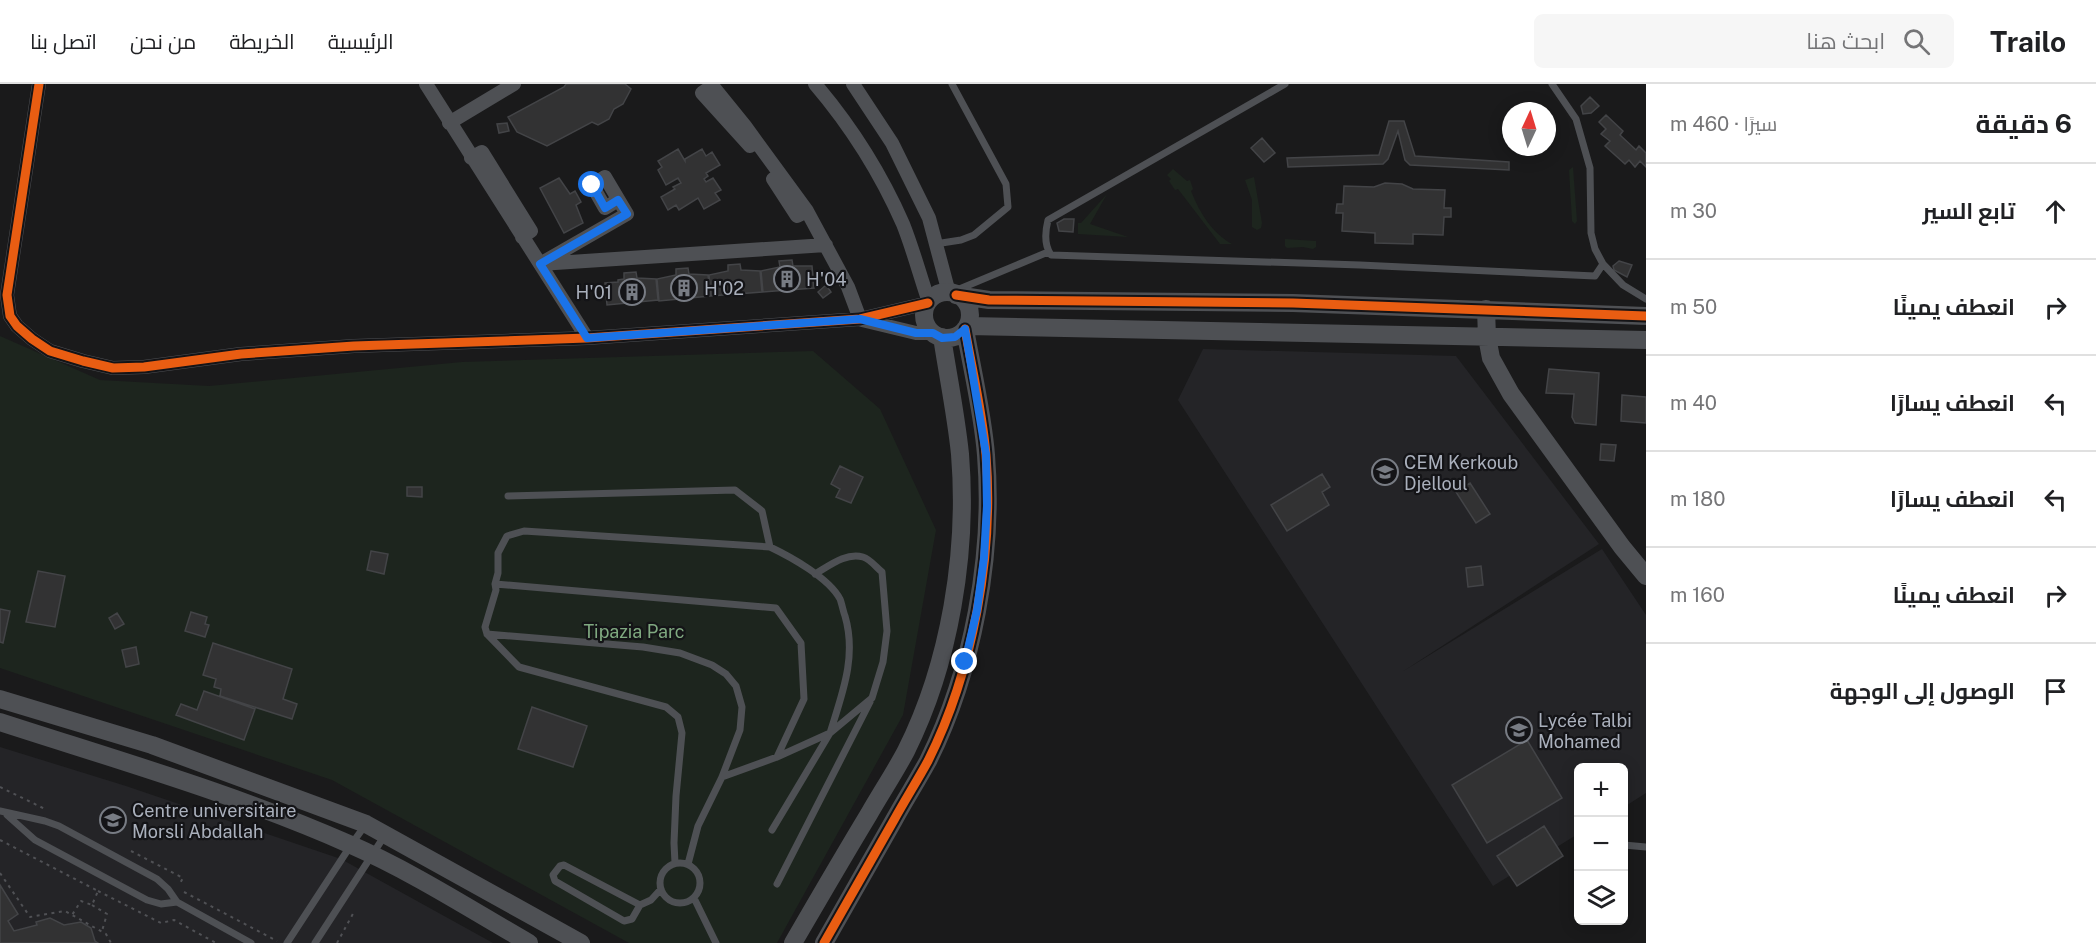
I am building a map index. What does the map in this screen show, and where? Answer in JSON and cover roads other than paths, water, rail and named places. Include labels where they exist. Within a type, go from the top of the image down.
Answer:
[{"type":"street","points":[[39,84],[7,295],[10,316],[17,326],[50,351],[83,362],[113,368],[144,367],[241,354],[354,346],[587,338],[860,319],[928,302],[934,297],[953,294],[989,300],[1293,303],[1646,316]]},
{"type":"street","points":[[426,84],[471,158],[482,152],[531,231],[522,237],[587,338]]},
{"type":"street","points":[[449,123],[514,84]]},
{"type":"street","points":[[793,943],[906,750],[926,704],[941,655],[955,585],[962,504],[960,453],[938,335],[926,322],[924,316],[928,302],[903,224],[873,166],[831,102],[815,84]]},
{"type":"street","points":[[853,84],[892,143],[929,218],[935,244],[953,294],[967,304],[970,319],[966,328],[955,337],[916,333],[860,319]]},
{"type":"street","points":[[711,85],[702,93],[749,145],[797,216],[807,211],[848,287],[860,319]]},
{"type":"street","points":[[540,264],[627,214],[618,200]]},
{"type":"street","points":[[540,264],[826,245]]},
{"type":"street","points":[[1486,309],[1487,337],[1491,358],[1511,393],[1622,547],[1646,576]]},
{"type":"street","points":[[966,328],[1646,340]]},
{"type":"street","points":[[824,943],[928,760],[965,662],[977,610],[984,558],[987,506],[986,454],[966,328]]},
{"type":"street","points":[[0,699],[152,745],[366,824],[581,943]]},
{"type":"street","points":[[0,722],[272,812],[351,844],[529,943]]},
{"type":"lane","points":[[935,244],[961,240],[974,235],[1008,207],[1006,184],[952,84]]},
{"type":"lane","points":[[1285,84],[1048,220],[1045,233],[1048,252],[1051,255],[1360,265],[1595,276],[1603,264]]},
{"type":"lane","points":[[1552,84],[1576,119],[1590,168],[1591,233],[1595,249],[1603,264],[1623,285],[1646,299]]},
{"type":"lane","points":[[953,294],[1048,252]]},
{"type":"lane","points":[[508,496],[735,490],[762,511],[770,547]]},
{"type":"lane","points":[[675,863],[676,796],[682,733],[678,717],[666,707],[519,668],[488,634],[485,627],[496,590],[498,553],[507,536],[524,531],[770,547],[797,560],[828,585],[840,599],[850,632],[848,674],[830,733],[772,830]]},
{"type":"lane","points":[[777,884],[872,698],[883,662],[887,631],[882,572],[865,558],[851,556],[814,574]]},
{"type":"lane","points":[[495,584],[776,608],[801,643],[804,699],[777,757]]},
{"type":"lane","points":[[488,634],[643,647],[680,653],[712,665],[726,674],[736,686],[742,707],[740,730],[722,777],[698,826],[688,864]]},
{"type":"lane","points":[[722,777],[777,757],[830,733],[872,698]]},
{"type":"lane","points":[[3,813],[34,840],[147,900],[161,904],[177,902]]},
{"type":"lane","points":[[3,813],[59,826],[157,879],[177,902],[250,943]]},
{"type":"lane","points":[[287,943],[366,824]]},
{"type":"lane","points":[[315,943],[385,835]]},
{"type":"lane","points":[[1628,845],[1646,847]]},
{"type":"lane","points":[[675,863],[688,864],[694,868],[700,880],[698,893],[688,902],[669,900],[661,890],[661,877],[664,871],[675,863]]},
{"type":"lane","points":[[640,905],[564,865],[560,866],[553,875],[555,881],[624,921],[632,919],[640,905],[651,900],[661,890]]},
{"type":"lane","points":[[694,898],[716,943]]},
{"type":"place","name":"H'04","points":[[787,279]]},
{"type":"place","name":"H'02","points":[[684,288]]},
{"type":"place","name":"H'01","points":[[632,292]]},
{"type":"place","name":"CEM Kerkoub Djelloul","points":[[1385,472]]},
{"type":"place","name":"Lycée Talbi Mohamed","points":[[1519,730]]},
{"type":"place","name":"Centre universitaire Morsli Abdallah","points":[[113,820]]},
{"type":"park label","name":"Tipazia Parc","points":[[634,631]]}]
